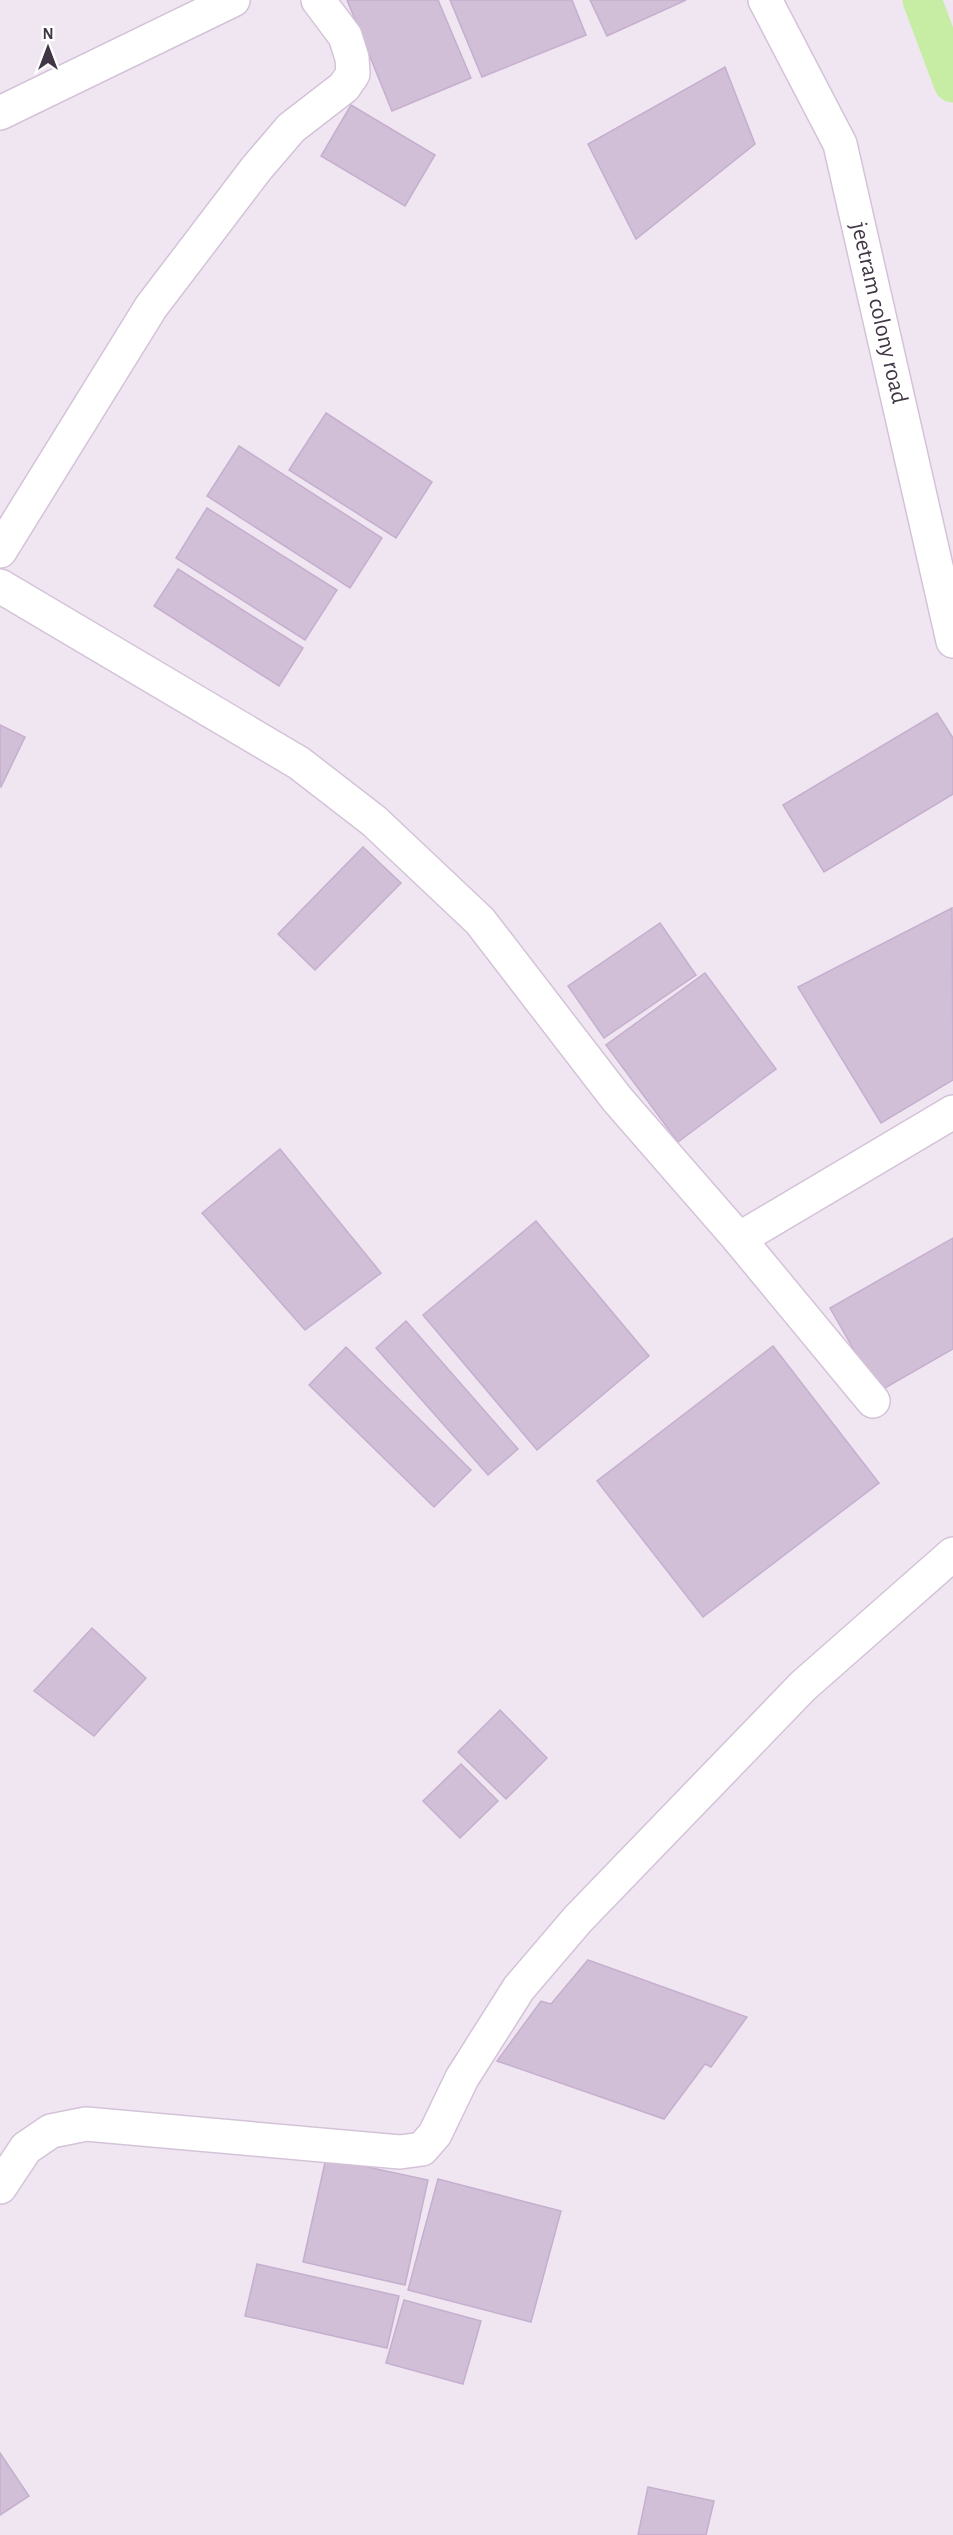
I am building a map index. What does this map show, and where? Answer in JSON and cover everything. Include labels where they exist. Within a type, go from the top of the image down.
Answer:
[{"type":"street","points":[[0,113],[234,0]]},
{"type":"street","points":[[0,551],[151,307],[256,169],[291,128],[344,87],[353,74],[352,58],[345,36],[318,0]]},
{"type":"street","name":"jeetram colony road","points":[[765,0],[840,144],[953,641]]},
{"type":"street","points":[[0,586],[299,763],[374,821],[480,921],[617,1099],[739,1239],[873,1401]]},
{"type":"street","points":[[739,1239],[953,1112]]},
{"type":"street","points":[[0,2187],[26,2148],[51,2131],[86,2124],[400,2152],[422,2150],[435,2134],[462,2078],[519,1988],[578,1919],[803,1686],[953,1554]]},
{"type":"building","points":[[347,0],[438,0],[471,78],[392,111]]},
{"type":"building","points":[[450,0],[572,0],[586,35],[482,77]]},
{"type":"building","points":[[590,0],[686,0],[607,36]]},
{"type":"building","points":[[725,67],[755,144],[636,239],[588,144]]},
{"type":"building","points":[[351,105],[435,155],[405,206],[321,156]]},
{"type":"building","points":[[326,413],[432,482],[396,538],[289,470]]},
{"type":"building","points":[[239,446],[382,538],[350,588],[207,496]]},
{"type":"building","points":[[207,508],[337,590],[305,640],[176,558]]},
{"type":"building","points":[[178,569],[303,648],[279,686],[154,606]]},
{"type":"building","points":[[937,713],[953,738],[953,794],[824,872],[783,805]]},
{"type":"building","points":[[0,725],[25,737],[1,787],[0,786]]},
{"type":"building","points":[[363,847],[401,883],[315,970],[278,934]]},
{"type":"building","points":[[952,908],[953,1080],[881,1123],[798,987]]},
{"type":"building","points":[[660,923],[696,975],[604,1038],[568,986]]},
{"type":"building","points":[[705,973],[776,1069],[678,1142],[606,1045]]},
{"type":"building","points":[[280,1149],[381,1273],[305,1330],[202,1213]]},
{"type":"building","points":[[536,1221],[649,1356],[537,1450],[423,1315]]},
{"type":"building","points":[[953,1238],[953,1349],[878,1392],[830,1308]]},
{"type":"building","points":[[406,1321],[518,1449],[488,1475],[376,1348]]},
{"type":"building","points":[[773,1346],[879,1483],[703,1617],[597,1481]]},
{"type":"building","points":[[346,1347],[471,1470],[434,1507],[309,1385]]},
{"type":"building","points":[[92,1628],[146,1678],[94,1736],[34,1691]]},
{"type":"building","points":[[500,1710],[547,1758],[506,1799],[458,1752]]},
{"type":"building","points":[[461,1764],[498,1801],[460,1838],[423,1801]]},
{"type":"building","points":[[588,1960],[747,2017],[711,2067],[705,2064],[664,2119],[497,2061],[541,2001],[551,2004]]},
{"type":"building","points":[[326,2158],[428,2180],[405,2285],[303,2262]]},
{"type":"building","points":[[438,2179],[561,2211],[531,2322],[408,2290]]},
{"type":"building","points":[[257,2264],[399,2296],[387,2348],[245,2316]]},
{"type":"building","points":[[404,2300],[481,2321],[463,2384],[386,2363]]},
{"type":"building","points":[[0,2453],[29,2496],[0,2515]]},
{"type":"building","points":[[648,2487],[714,2501],[706,2535],[638,2535]]},
{"type":"waterway","points":[[922,0],[953,83]]}]
